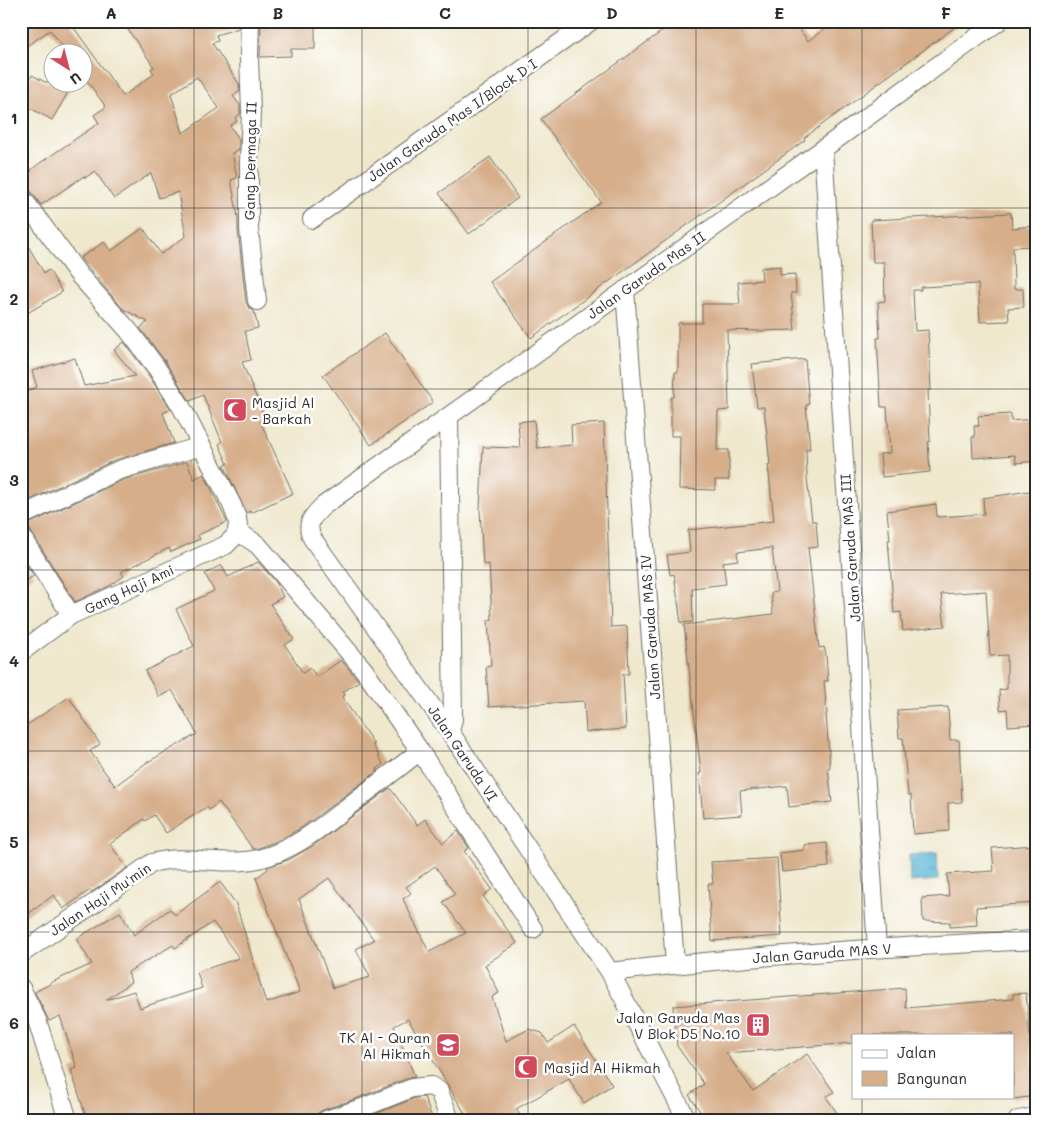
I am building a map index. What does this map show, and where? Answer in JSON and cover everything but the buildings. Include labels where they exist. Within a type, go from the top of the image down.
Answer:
[{"type":"street","name":"Gang Dermaga II","points":[[250,21],[249,229],[257,301]]},
{"type":"street","name":"Jalan Garuda Mas I/Block D I","points":[[312,219],[591,21]]},
{"type":"street","name":"Jalan Garuda Mas II","points":[[312,538],[308,529],[310,522],[323,506],[999,21]]},
{"type":"street","name":"Jalan Garuda MAS III","points":[[823,149],[877,948]]},
{"type":"street","points":[[24,206],[79,275],[129,331],[156,367],[181,406],[232,504],[237,518],[237,531],[258,545],[364,670],[420,752],[533,929]]},
{"type":"street","name":"Jalan Garuda MAS IV","points":[[625,290],[675,964]]},
{"type":"street","points":[[449,416],[454,719],[450,732]]},
{"type":"street","points":[[21,516],[120,470],[202,446]]},
{"type":"street","name":"Gang Haji Ami","points":[[21,652],[71,615],[226,544],[237,531]]},
{"type":"street","points":[[21,536],[71,615]]},
{"type":"street","name":"Jalan Garuda VI","points":[[312,538],[450,732],[610,972],[687,1120]]},
{"type":"street","name":"Jalan Haji Mu'min","points":[[21,954],[152,863],[177,858],[236,862],[259,859],[282,850],[316,831],[420,752]]},
{"type":"street","name":"Jalan Garuda MAS V","points":[[610,972],[675,964],[877,948],[1036,940]]},
{"type":"street","points":[[21,988],[37,1020],[68,1120]]},
{"type":"street","points":[[326,1120],[364,1114],[412,1088],[431,1086],[439,1091],[450,1120]]},
{"type":"street","points":[[1018,1120],[1036,1117]]},
{"type":"water","points":[[937,853],[938,880],[910,882],[909,855]]},
{"type":"place","name":"Masjid Al - Barkah","points":[[235,410]]},
{"type":"place","name":"Jalan Garuda Mas V Blok D5 No.10","points":[[758,1025]]},
{"type":"place","name":"TK Al - Quran Al Hikmah","points":[[448,1045]]},
{"type":"place","name":"Masjid Al Hikmah","points":[[526,1067]]}]
